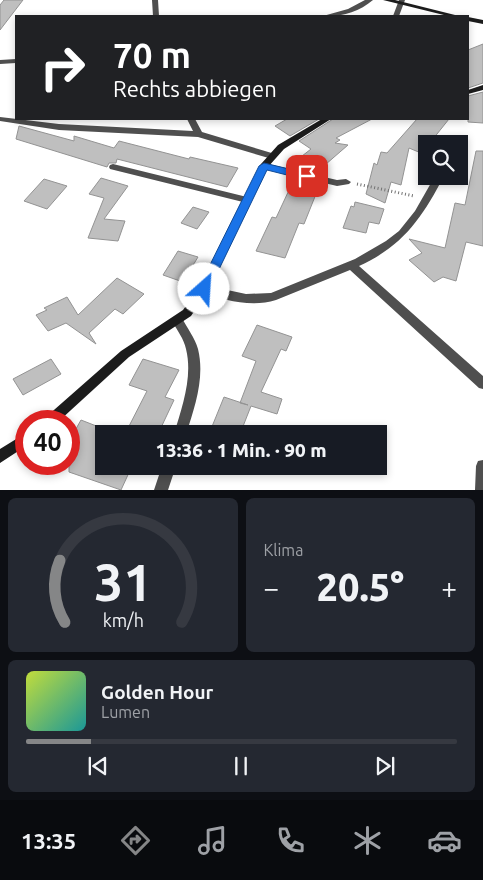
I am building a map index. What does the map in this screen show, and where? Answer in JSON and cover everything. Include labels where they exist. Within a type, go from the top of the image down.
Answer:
[{"type":"street","points":[[155,0],[156,15]]},
{"type":"street","points":[[331,15],[350,11],[370,0]]},
{"type":"street","points":[[386,0],[452,15]]},
{"type":"street","points":[[396,15],[401,2]]},
{"type":"street","points":[[469,19],[483,22]]},
{"type":"street","points":[[0,62],[15,61]]},
{"type":"street","points":[[469,92],[483,87]]},
{"type":"street","points":[[0,119],[59,127],[199,134],[272,156]]},
{"type":"street","points":[[192,120],[199,134]]},
{"type":"street","points":[[62,410],[125,354],[178,321],[187,313],[204,289],[264,166],[281,147],[325,120]]},
{"type":"street","points":[[113,166],[247,200]]},
{"type":"street","points":[[264,166],[337,183],[346,182]]},
{"type":"street","points":[[204,289],[242,300],[258,300],[272,297],[351,265],[374,254],[400,235],[412,222],[435,185]]},
{"type":"street","points":[[351,265],[483,384]]},
{"type":"street","points":[[178,321],[192,349],[194,376],[183,425]]},
{"type":"street","points":[[0,456],[15,446]]},
{"type":"street","points":[[482,490],[483,466]]},
{"type":"street","points":[[161,490],[166,475]]},
{"type":"path","points":[[346,182],[427,198]]},
{"type":"building","points":[[4,0],[23,0],[0,30],[0,5]]},
{"type":"building","points":[[483,44],[483,83],[469,88],[469,50]]},
{"type":"building","points":[[483,92],[483,123],[468,122],[469,96]]},
{"type":"building","points":[[285,120],[317,120],[290,136],[275,126]]},
{"type":"building","points":[[331,120],[370,120],[336,138],[340,140],[335,143],[348,145],[318,171],[297,160],[311,149],[299,141]]},
{"type":"building","points":[[416,120],[448,120],[436,135],[418,135],[418,152],[409,148],[401,185],[391,182],[385,203],[366,194],[374,163],[377,165],[381,152],[387,153]]},
{"type":"building","points":[[19,126],[74,141],[74,136],[114,148],[119,141],[189,159],[190,157],[238,168],[227,187],[117,159],[116,163],[109,163],[107,167],[16,139]]},
{"type":"building","points":[[476,151],[483,151],[483,246],[466,242],[456,281],[443,277],[434,282],[409,260],[422,253],[409,239],[445,248],[455,203],[465,205]]},
{"type":"building","points":[[101,178],[128,186],[104,219],[125,221],[118,241],[88,238],[104,198],[89,194]]},
{"type":"building","points":[[44,179],[67,186],[47,209],[24,201]]},
{"type":"building","points":[[290,188],[316,194],[304,224],[299,223],[285,258],[256,251],[272,217],[276,218]]},
{"type":"building","points":[[355,202],[384,209],[379,224],[369,222],[366,233],[343,228],[351,206],[354,207]]},
{"type":"building","points":[[193,207],[209,212],[197,229],[181,223]]},
{"type":"building","points":[[178,251],[198,257],[183,282],[163,275]]},
{"type":"building","points":[[117,278],[144,294],[123,314],[115,309],[89,333],[96,344],[66,323],[48,331],[36,315],[47,310],[44,308],[67,297],[78,315]]},
{"type":"building","points":[[257,325],[292,337],[286,351],[281,349],[261,392],[282,399],[277,414],[251,406],[244,425],[213,425],[224,397],[240,402],[256,361],[242,356]]},
{"type":"building","points":[[51,359],[61,374],[23,395],[13,379]]},
{"type":"building","points":[[143,359],[179,370],[165,397],[174,400],[162,425],[130,425],[147,391],[129,385]]},
{"type":"building","points":[[81,420],[95,425],[95,475],[128,475],[121,490],[78,475],[80,475]]},
{"type":"route","points":[[204,289],[264,166],[307,176]]}]
